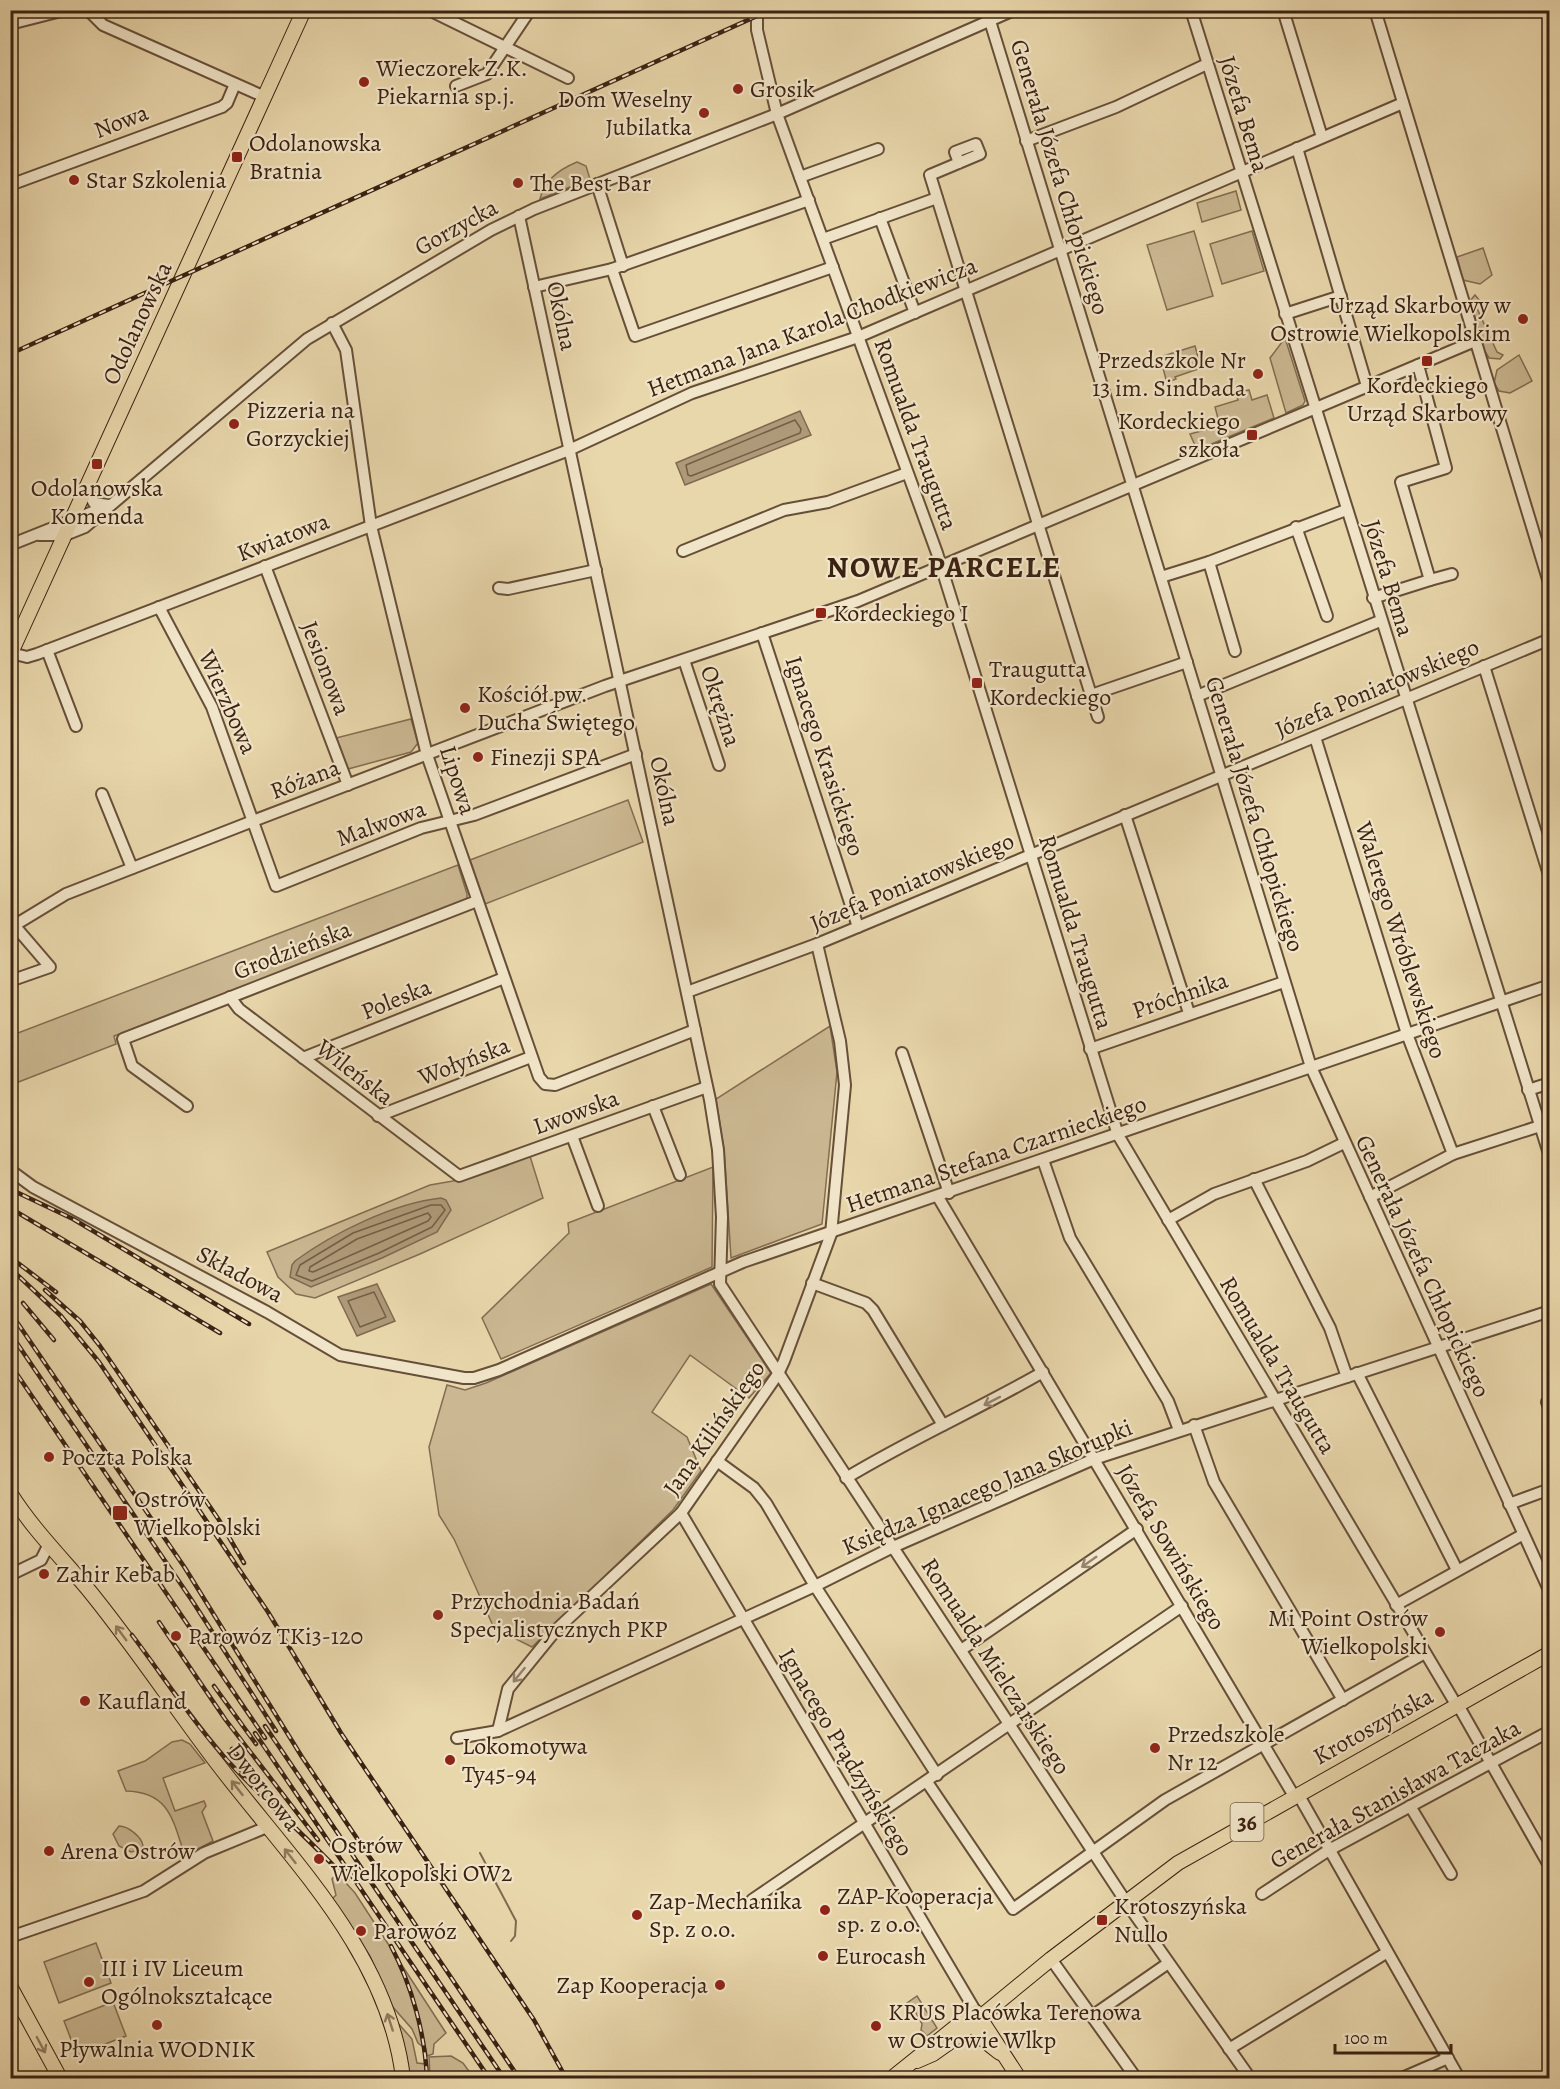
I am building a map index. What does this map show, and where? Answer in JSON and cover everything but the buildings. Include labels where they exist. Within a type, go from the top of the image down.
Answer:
[{"type":"main road","name":"Odolanowska","points":[[11,654],[304,10]]},
{"type":"main road","name":"Dworcowa","points":[[12,1500],[48,1546],[87,1588],[338,1919],[365,1961],[390,2024],[403,2079]]},
{"type":"main road","name":"Krotoszyńska","points":[[892,2079],[917,2061],[934,2042],[977,2018],[1051,1959],[1189,1856],[1550,1653]]},
{"type":"main road","points":[[10,1986],[60,2079]]},
{"type":"main road","points":[[977,2018],[1019,2079]]},
{"type":"street","points":[[10,24],[65,10]]},
{"type":"street","points":[[88,10],[103,25],[265,97]]},
{"type":"street","points":[[429,10],[568,78]]},
{"type":"street","points":[[456,86],[487,74],[530,10]]},
{"type":"street","points":[[757,10],[757,30],[777,114]]},
{"type":"street","name":"Gorzycka","points":[[65,535],[92,522],[109,505],[298,346],[332,323],[519,216],[777,114],[1014,10]]},
{"type":"street","name":"Józefa Bema","points":[[1191,10],[1380,621],[1550,1157]]},
{"type":"street","points":[[1283,10],[1322,137]]},
{"type":"street","points":[[1375,10],[1550,586]]},
{"type":"street","name":"Generała Józefa Chłopickiego","points":[[990,21],[1311,1067],[1522,1535],[1550,1592]]},
{"type":"street","points":[[1026,141],[1116,106],[1207,64]]},
{"type":"street","name":"Nowa","points":[[10,185],[222,107],[227,103],[235,84]]},
{"type":"street","name":"Hetmana Jana Karola Chodkiewicza","points":[[569,450],[692,393],[858,337],[1403,103]]},
{"type":"street","name":"Romualda Traugutta","points":[[777,114],[941,566],[1118,1135],[1396,1605],[1458,1705],[1550,1867]]},
{"type":"street","points":[[1297,148],[1366,386]]},
{"type":"street","points":[[800,177],[878,149]]},
{"type":"street","points":[[959,163],[930,175],[1098,717]]},
{"type":"street","points":[[597,184],[636,336],[833,267]]},
{"type":"street","points":[[823,239],[937,198]]},
{"type":"street","points":[[534,286],[618,267],[809,200]]},
{"type":"street","name":"Okólna","points":[[519,216],[707,1087],[718,1150],[722,1216],[720,1271]]},
{"type":"street","points":[[880,218],[915,313]]},
{"type":"street","points":[[1285,314],[1341,296]]},
{"type":"street","name":"Lipowa","points":[[332,323],[346,350],[371,526],[427,755],[539,1077],[545,1084],[555,1085],[695,1030]]},
{"type":"street","name":"Różana","points":[[12,926],[66,894],[253,821],[620,681],[847,605],[1475,341]]},
{"type":"street","points":[[1418,365],[1446,468],[1401,482],[1430,580]]},
{"type":"street","name":"Kwiatowa","points":[[11,654],[27,657],[47,650],[569,450]]},
{"type":"street","points":[[683,551],[784,510],[828,502],[907,473]]},
{"type":"street","points":[[86,489],[94,503],[109,505]]},
{"type":"street","name":"Gorzycka","points":[[39,535],[109,505]]},
{"type":"street","points":[[1161,577],[1209,562],[1296,527],[1346,510]]},
{"type":"street","points":[[1296,527],[1327,616]]},
{"type":"street","points":[[10,545],[39,535],[65,535]]},
{"type":"street","points":[[1209,562],[1235,651]]},
{"type":"street","name":"Jesionowa","points":[[264,566],[348,785]]},
{"type":"street","points":[[499,588],[508,589],[596,570]]},
{"type":"street","points":[[1373,598],[1452,574]]},
{"type":"street","name":"Wierzbowa","points":[[159,607],[212,707],[276,886]]},
{"type":"street","points":[[1197,696],[1380,621]]},
{"type":"street","name":"Ignacego Krasickiego","points":[[762,633],[858,927]]},
{"type":"street","name":"Józefa Poniatowskiego","points":[[687,992],[817,944],[1550,639]]},
{"type":"street","points":[[47,650],[76,726]]},
{"type":"street","name":"Okrężna","points":[[684,660],[719,765]]},
{"type":"street","points":[[1091,695],[1187,662]]},
{"type":"street","points":[[1484,666],[1550,878]]},
{"type":"street","name":"Walerego Wróblewskiego","points":[[1315,737],[1407,1034],[1453,1154]]},
{"type":"street","name":"Malwowa","points":[[276,886],[421,828],[474,815],[636,754]]},
{"type":"street","points":[[102,794],[132,868]]},
{"type":"street","points":[[1125,815],[1189,1013]]},
{"type":"street","name":"Grodzieńska","points":[[187,1106],[132,1066],[123,1039],[477,902]]},
{"type":"street","points":[[10,981],[50,967],[12,926]]},
{"type":"street","name":"Jana Kilińskiego","points":[[498,1731],[508,1689],[556,1630],[681,1513],[778,1374],[831,1234],[844,1066],[817,944]]},
{"type":"street","name":"Poleska","points":[[303,1058],[504,978]]},
{"type":"street","name":"Próchnika","points":[[1090,1049],[1284,982]]},
{"type":"street","name":"Hetmana Stefana Czarnieckiego","points":[[464,1378],[499,1370],[720,1271],[1550,985]]},
{"type":"street","name":"Wileńska","points":[[230,997],[239,1009],[459,1176]]},
{"type":"street","points":[[902,1053],[949,1193]]},
{"type":"street","name":"Wołyńska","points":[[378,1116],[531,1057]]},
{"type":"street","points":[[1528,1090],[1550,1083]]},
{"type":"street","name":"Lwowska","points":[[459,1176],[707,1087]]},
{"type":"street","points":[[653,1106],[680,1175]]},
{"type":"street","points":[[1370,1197],[1453,1154],[1540,1126]]},
{"type":"street","points":[[572,1136],[598,1206]]},
{"type":"street","points":[[1168,1220],[1214,1194],[1307,1161],[1344,1143]]},
{"type":"street","points":[[1043,1160],[1070,1238],[1168,1401],[1179,1430]]},
{"type":"street","name":"Składowa","points":[[10,1170],[33,1188],[267,1312],[340,1355],[464,1378]]},
{"type":"street","points":[[1254,1179],[1352,1375],[1457,1570]]},
{"type":"street","name":"Józefa Sowińskiego","points":[[938,1197],[1329,1850],[1459,2079]]},
{"type":"street","name":"Romualda Mielczarskiego","points":[[720,1271],[724,1291],[846,1478],[1167,1964],[1250,2079]]},
{"type":"street","points":[[812,1283],[866,1303],[873,1310],[943,1425]]},
{"type":"street","name":"Księdza Ignacego Jana Skorupki","points":[[457,1738],[498,1731],[815,1586],[893,1547],[1094,1459],[1550,1311]]},
{"type":"street","points":[[846,1478],[893,1449],[1043,1372]]},
{"type":"street","points":[[1194,1425],[1214,1482],[1343,1700]]},
{"type":"street","points":[[717,1461],[754,1488],[766,1503],[815,1586],[937,1774]]},
{"type":"street","points":[[1509,1504],[1550,1489]]},
{"type":"street","name":"Ignacego Prądzyńskiego","points":[[681,1513],[962,1988],[977,2018]]},
{"type":"street","points":[[961,1650],[1137,1528]]},
{"type":"street","points":[[1396,1605],[1522,1535]]},
{"type":"street","points":[[10,1575],[41,1560],[48,1546]]},
{"type":"street","points":[[752,1900],[1182,1606]]},
{"type":"street","points":[[927,1782],[1013,1909],[1165,1800],[1425,1653]]},
{"type":"street","name":"Generała Stanisława Taczaka","points":[[1262,1894],[1329,1850],[1550,1731]]},
{"type":"street","points":[[1410,1806],[1451,1874]]},
{"type":"street","points":[[10,1937],[144,1891],[204,1853],[267,1827]]},
{"type":"street","points":[[1229,2049],[1386,1953]]},
{"type":"street","points":[[1051,1959],[1136,2079]]},
{"type":"street","points":[[1092,2016],[1167,1964]]},
{"type":"street","points":[[1402,2079],[1448,2058]]},
{"type":"shaded area","points":[[577,162],[586,166],[590,179],[540,199],[545,186],[554,176]]},
{"type":"shaded area","points":[[1236,191],[1241,210],[1202,222],[1197,203]]},
{"type":"shaded area","points":[[1194,231],[1213,296],[1167,310],[1147,245]]},
{"type":"shaded area","points":[[1252,231],[1264,271],[1222,284],[1210,244]]},
{"type":"shaded area","points":[[1483,248],[1492,275],[1480,284],[1463,280],[1457,257]]},
{"type":"shaded area","points":[[1475,295],[1480,301],[1475,304],[1497,352],[1503,355],[1500,359],[1489,358],[1481,345],[1483,344],[1470,301]]},
{"type":"shaded area","points":[[1285,338],[1305,401],[1303,405],[1286,413],[1270,358]]},
{"type":"shaded area","points":[[1195,346],[1201,368],[1175,377],[1176,379],[1167,383],[1160,357]]},
{"type":"shaded area","points":[[1519,355],[1532,381],[1510,393],[1499,391],[1494,383],[1497,370]]},
{"type":"shaded area","points":[[1249,390],[1252,400],[1267,395],[1274,418],[1197,450],[1190,434],[1220,426],[1215,407],[1238,400],[1236,393]]},
{"type":"shaded area","points":[[411,719],[418,743],[411,752],[348,769],[336,738]]},
{"type":"shaded area","points":[[628,800],[643,842],[485,904],[470,860]]},
{"type":"shaded area","points":[[458,865],[467,900],[114,1036],[116,1044],[16,1083],[11,1070],[10,1036]]},
{"type":"shaded area","points":[[830,1026],[837,1072],[822,1224],[731,1258],[724,1149],[716,1099]]},
{"type":"shaded area","points":[[529,1153],[543,1198],[420,1254],[315,1298],[296,1294],[278,1277],[267,1252],[430,1185],[453,1181]]},
{"type":"shaded area","points":[[713,1167],[712,1267],[501,1359],[482,1318],[569,1233],[568,1223]]},
{"type":"shaded area","points":[[711,1284],[771,1373],[749,1398],[690,1355],[652,1412],[687,1437],[701,1471],[673,1510],[532,1647],[494,1628],[454,1539],[439,1515],[429,1447],[447,1385],[465,1390],[486,1383]]},
{"type":"shaded area","points":[[182,1740],[190,1744],[205,1763],[163,1778],[175,1811],[204,1801],[206,1806],[202,1812],[213,1841],[185,1856],[168,1811],[152,1797],[126,1791],[118,1771],[145,1761],[172,1742]]},
{"type":"shaded area","points":[[119,1826],[130,1830],[137,1836],[143,1846],[140,1850],[131,1852],[119,1846],[113,1834]]},
{"type":"shaded area","points":[[337,1873],[355,1893],[446,2033],[434,2044],[433,2054],[427,2056],[426,2049],[418,2043],[412,2029],[392,2006],[370,1956],[332,1899],[336,1895],[332,1879]]},
{"type":"shaded area","points":[[96,1943],[111,1983],[59,2003],[44,1962]]},
{"type":"shaded area","points":[[917,1996],[937,2028],[927,2036],[921,2030],[922,2024],[911,2004],[907,2003]]},
{"type":"shaded area","points":[[113,2002],[126,2036],[77,2055],[64,2021]]},
{"type":"shaded area","points":[[397,2022],[412,2039],[417,2063],[426,2064],[426,2078],[410,2078]]},
{"type":"shaded area","points":[[451,2056],[463,2063],[474,2078],[430,2078],[429,2057]]},
{"type":"water","points":[[800,411],[811,435],[685,485],[676,463]]},
{"type":"water","points":[[441,1198],[446,1200],[451,1210],[437,1232],[382,1258],[311,1287],[290,1277],[295,1261],[346,1230],[404,1206]]},
{"type":"water","points":[[377,1284],[395,1321],[357,1336],[338,1297]]},
{"type":"waterway","points":[[480,1853],[516,1921],[515,1936],[511,1941]]},
{"type":"railway","points":[[10,354],[770,10]]},
{"type":"railway","points":[[10,1189],[73,1219],[249,1324]]},
{"type":"railway","points":[[10,1208],[220,1333]]},
{"type":"railway","points":[[10,1257],[56,1292]]},
{"type":"railway","points":[[10,1268],[61,1316],[99,1362],[268,1612],[341,1733],[534,2020],[566,2078]]},
{"type":"railway","points":[[45,1290],[80,1321],[100,1346],[219,1520],[244,1563]]},
{"type":"railway","points":[[23,1303],[54,1340]]},
{"type":"railway","points":[[10,1312],[185,1568],[302,1757],[519,2078]]},
{"type":"railway","points":[[10,1333],[193,1602],[276,1731]]},
{"type":"railway","points":[[10,1364],[265,1738]]},
{"type":"railway","points":[[159,1622],[225,1719],[318,1840]]},
{"type":"railway","points":[[132,1635],[227,1760],[347,1880]]},
{"type":"railway","points":[[214,1686],[256,1744]]},
{"type":"railway","points":[[265,1726],[504,2078]]},
{"type":"railway","points":[[255,1733],[489,2078]]},
{"type":"railway","points":[[232,1749],[286,1812]]},
{"type":"railway","points":[[391,1946],[416,2010],[427,2078]]},
{"type":"place","name":"Wieczorek Z.K. Piekarnia sp.j.","points":[[364,82]]},
{"type":"place","name":"Grosik","points":[[738,89]]},
{"type":"place","name":"Dom Weselny Jubilatka","points":[[704,113]]},
{"type":"place","name":"Odolanowska Bratnia","points":[[237,157]]},
{"type":"place","name":"Star Szkolenia","points":[[74,180]]},
{"type":"place","name":"The Best Bar","points":[[518,183]]},
{"type":"place","name":"Urząd Skarbowy w Ostrowie Wielkopolskim","points":[[1523,319]]},
{"type":"place","name":"Kordeckiego Urząd Skarbowy","points":[[1427,361]]},
{"type":"place","name":"Przedszkole Nr 13 im. Sindbada","points":[[1258,374]]},
{"type":"place","name":"Pizzeria na Gorzyckiej","points":[[234,424]]},
{"type":"place","name":"Kordeckiego szkoła","points":[[1252,435]]},
{"type":"place","name":"Odolanowska Komenda","points":[[97,464]]},
{"type":"place","name":"Kordeckiego I","points":[[821,613]]},
{"type":"place","name":"Traugutta Kordeckiego","points":[[977,683]]},
{"type":"place","name":"Kościół pw. Ducha Świętego","points":[[465,708]]},
{"type":"place","name":"Finezji SPA","points":[[478,757]]},
{"type":"place","name":"Poczta Polska","points":[[49,1457]]},
{"type":"place","name":"Ostrów Wielkopolski","points":[[120,1513]]},
{"type":"place","name":"Zahir Kebab","points":[[44,1574]]},
{"type":"place","name":"Przychodnia Badań Specjalistycznych PKP","points":[[438,1615]]},
{"type":"place","name":"Mi Point Ostrów Wielkopolski","points":[[1440,1632]]},
{"type":"place","name":"Parowóz TKi3-120","points":[[176,1636]]},
{"type":"place","name":"Kaufland","points":[[85,1701]]},
{"type":"place","name":"Przedszkole Nr 12","points":[[1155,1748]]},
{"type":"place","name":"Lokomotywa Ty45-94","points":[[450,1760]]},
{"type":"place","name":"Arena Ostrów","points":[[49,1851]]},
{"type":"place","name":"Ostrów Wielkopolski OW2","points":[[319,1859]]},
{"type":"place","name":"ZAP-Kooperacja sp. z o.o.","points":[[825,1910]]},
{"type":"place","name":"Zap-Mechanika Sp. z o.o.","points":[[637,1915]]},
{"type":"place","name":"Krotoszyńska Nullo","points":[[1102,1920]]},
{"type":"place","name":"Parowóz","points":[[361,1931]]},
{"type":"place","name":"Eurocash","points":[[823,1956]]},
{"type":"place","name":"III i IV Liceum Ogólnokształcące","points":[[89,1982]]},
{"type":"place","name":"Zap Kooperacja","points":[[720,1985]]},
{"type":"place","name":"Pływalnia WODNIK","points":[[157,2025]]},
{"type":"place","name":"KRUS Placówka Terenowa w Ostrowie Wlkp","points":[[876,2026]]},
{"type":"district","name":"NOWE PARCELE","points":[[944,567]]}]
